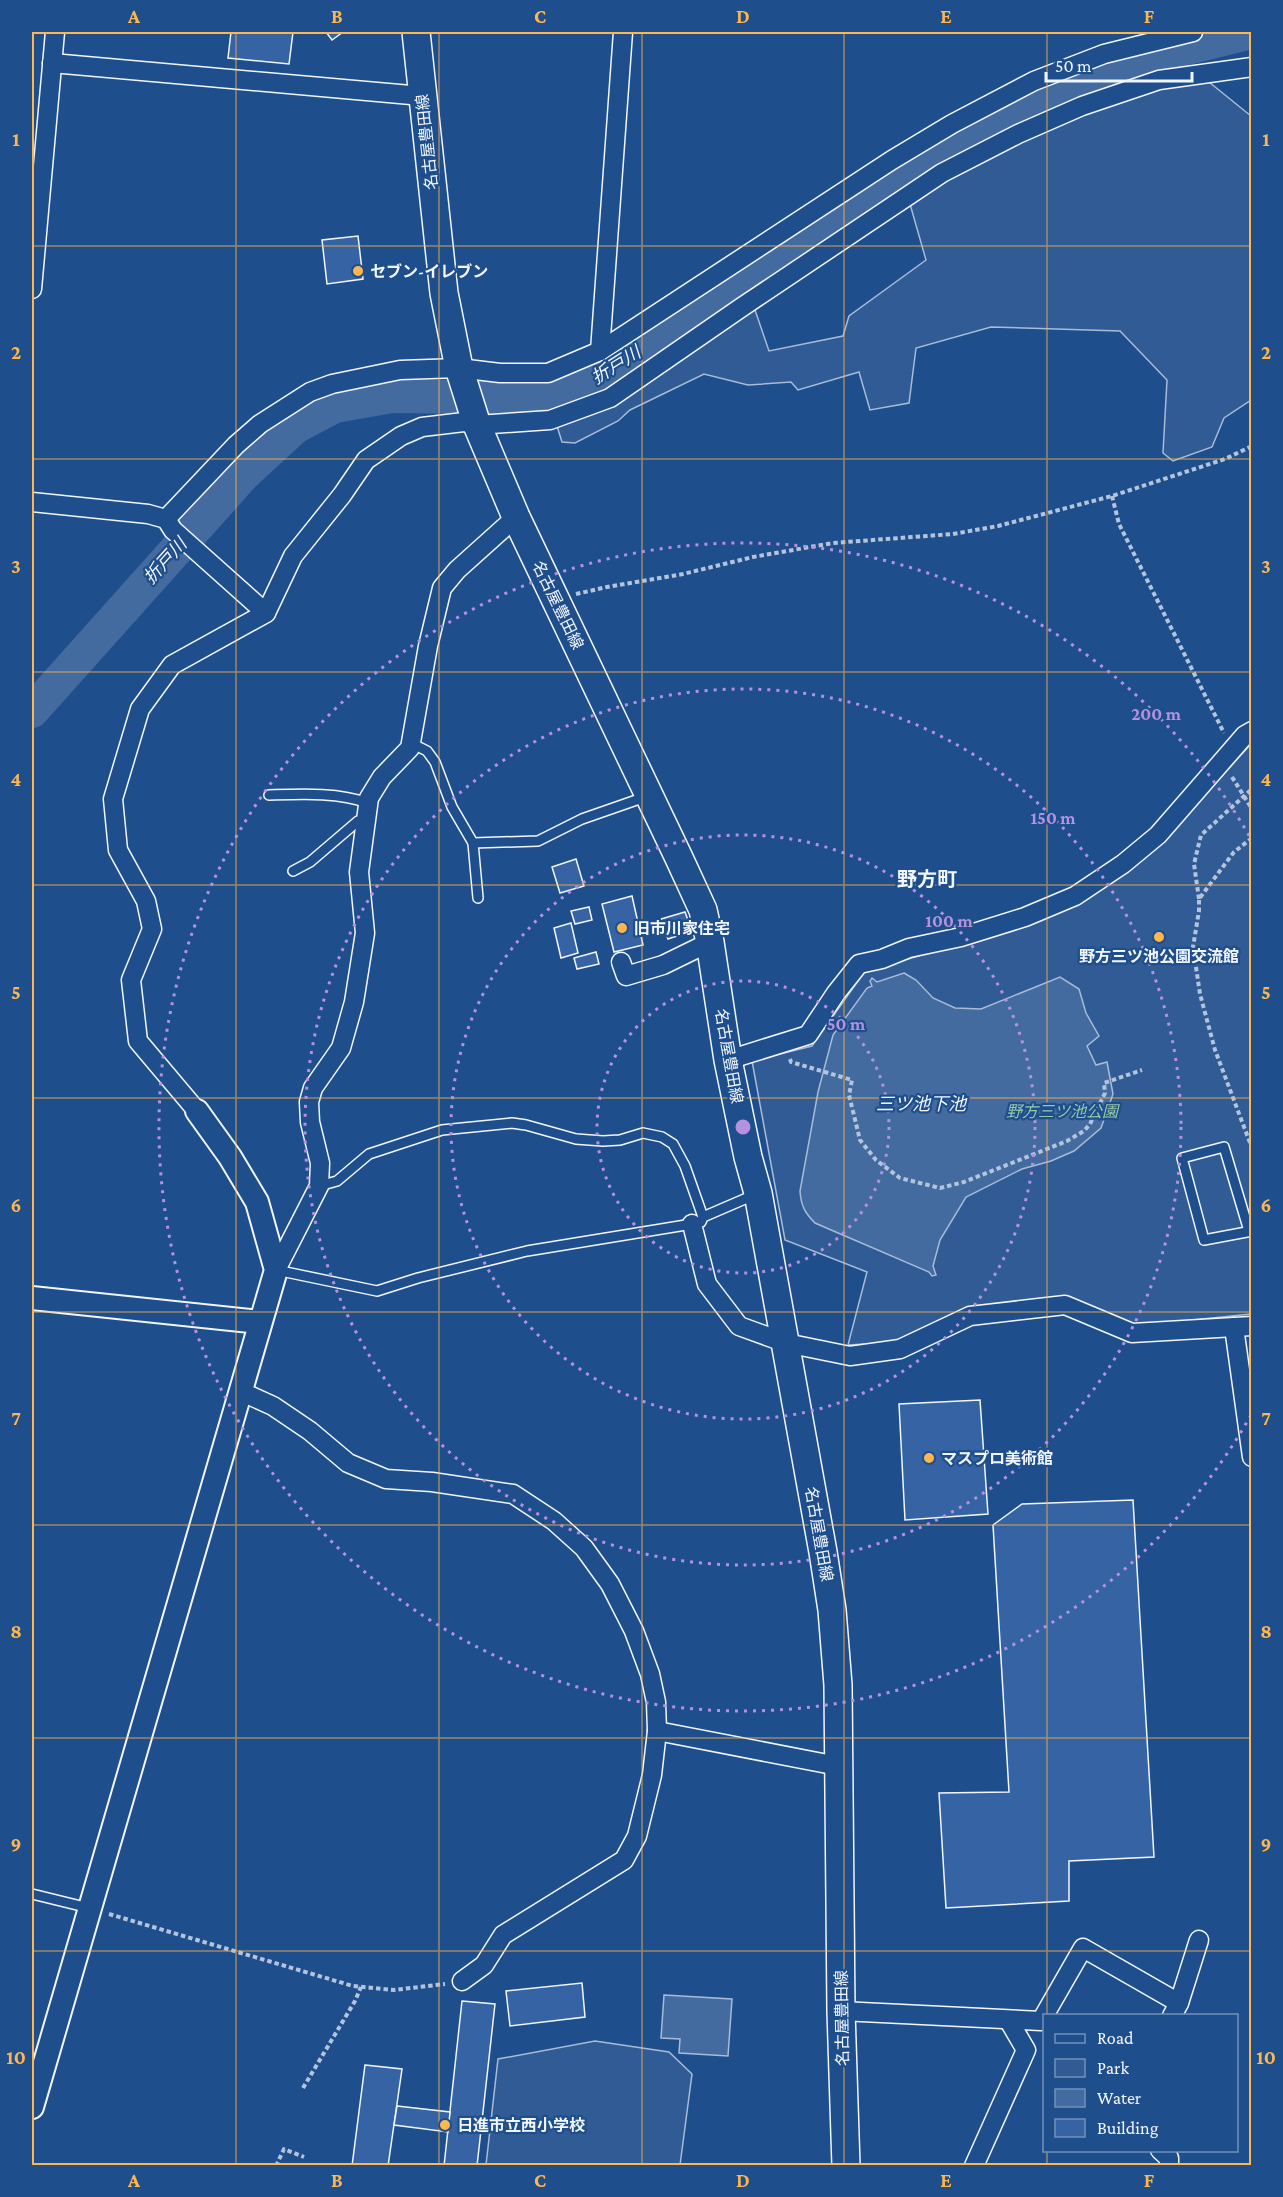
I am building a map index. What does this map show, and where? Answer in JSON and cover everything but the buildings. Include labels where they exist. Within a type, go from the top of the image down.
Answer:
[{"type":"main road","name":"名古屋豊田線","points":[[416,32],[444,293],[461,374],[475,421],[516,517],[703,910],[710,942],[728,1060],[748,1158],[758,1193],[824,1552],[832,1610],[838,1685],[841,2011],[846,2166]]},
{"type":"street","points":[[32,289],[55,32]]},
{"type":"street","points":[[600,351],[623,32]]},
{"type":"street","points":[[170,525],[236,445],[260,424],[310,392],[332,384],[400,370],[461,374],[548,373],[600,351],[892,160],[952,124],[1034,81],[1104,54],[1193,32]]},
{"type":"street","points":[[52,63],[422,96]]},
{"type":"street","points":[[276,1270],[257,1202],[231,1157],[197,1111],[138,1041],[131,980],[152,929],[146,901],[118,850],[113,799],[140,710],[172,665],[266,613],[293,556],[342,495],[366,460],[402,436],[422,427],[464,422],[550,420],[610,398],[942,173],[1018,134],[1082,106],[1159,80],[1251,67]]},
{"type":"street","points":[[32,502],[148,514],[170,525],[266,613]]},
{"type":"street","points":[[32,2107],[88,1908],[276,1270],[319,1186],[320,1163],[310,1122],[309,1102],[313,1088],[342,1048],[354,1002],[365,933],[359,872],[369,798],[382,777],[410,748],[428,646],[442,588],[457,570],[516,517]]},
{"type":"street","points":[[728,1060],[808,1035],[859,964],[882,959],[909,948],[961,937],[1025,917],[1076,896],[1123,864],[1158,836],[1227,755],[1251,731]]},
{"type":"street","points":[[621,962],[626,976],[663,965],[710,942]]},
{"type":"street","points":[[698,1221],[707,1284],[739,1326],[786,1343],[850,1356],[900,1349],[970,1316],[1065,1305],[1132,1333],[1243,1326],[1251,1457]]},
{"type":"street","points":[[32,1298],[260,1322]]},
{"type":"street","points":[[240,1391],[273,1406],[310,1431],[348,1463],[386,1479],[432,1482],[513,1494],[554,1521],[584,1548],[610,1584],[634,1631],[650,1674],[657,1702],[657,1731],[652,1775],[637,1836],[624,1860],[503,1935],[484,1965],[462,1981]]},
{"type":"street","points":[[657,1731],[838,1766]]},
{"type":"street","points":[[1045,2014],[1083,1948],[1176,2009],[1199,1940]]},
{"type":"street","points":[[841,2011],[1009,2020],[1041,2021],[1043,2018]]},
{"type":"street","points":[[974,2166],[1026,2050],[1009,2020]]},
{"type":"street","points":[[1162,2152],[1169,2158],[1169,2166]]},
{"type":"lane","points":[[411,743],[427,751],[435,762],[452,807],[473,843],[478,898]]},
{"type":"lane","points":[[268,795],[311,795],[355,799],[367,811],[310,862],[293,872]]},
{"type":"lane","points":[[473,843],[538,841],[582,819],[650,796]]},
{"type":"lane","points":[[319,1186],[337,1181],[369,1154],[442,1130],[512,1123],[576,1139],[603,1142],[643,1133],[662,1137],[673,1144],[685,1166],[698,1221]]},
{"type":"lane","points":[[1224,1147],[1250,1231],[1204,1240],[1182,1158],[1224,1147]]},
{"type":"lane","points":[[276,1270],[377,1291],[418,1278],[527,1251],[698,1221],[758,1193]]},
{"type":"lane","points":[[32,1894],[88,1908]]},
{"type":"path","points":[[555,600],[607,587],[683,574],[753,556],[833,543],[953,534],[998,526],[1112,496],[1225,459],[1251,446]]},
{"type":"path","points":[[1112,496],[1119,524],[1251,809]]},
{"type":"path","points":[[1251,789],[1245,797],[1201,835],[1194,864],[1199,911],[1193,947],[1200,994],[1215,1050],[1251,1148]]},
{"type":"path","points":[[1199,899],[1234,852],[1251,838]]},
{"type":"path","points":[[785,1041],[791,1062],[852,1080],[849,1095],[860,1140],[876,1160],[900,1178],[940,1188],[975,1178],[1067,1141],[1084,1131],[1090,1124],[1105,1093],[1104,1083],[1142,1070]]},
{"type":"path","points":[[88,1908],[361,1987],[394,1990],[462,1981]]},
{"type":"path","points":[[303,2088],[356,2001],[361,1987]]},
{"type":"path","points":[[276,2166],[284,2149],[304,2157]]},
{"type":"green space","points":[[1209,82],[1251,116],[1251,400],[1224,418],[1212,447],[1173,461],[1163,453],[1167,380],[1120,331],[991,327],[916,348],[909,403],[870,410],[859,372],[798,390],[791,382],[748,385],[704,374],[630,410],[618,421],[575,443],[562,442],[557,426],[754,307],[769,351],[843,336],[849,316],[926,260],[910,204],[944,180],[1011,145],[1155,87]]},
{"type":"green space","name":"野方三ツ池公園","points":[[1251,744],[1251,1314],[1134,1326],[1064,1299],[899,1342],[848,1345],[867,1272],[785,1240],[752,1061],[812,1046],[865,971],[1030,925],[1079,902],[1165,838]]},
{"type":"green space","points":[[595,2041],[669,2052],[692,2074],[680,2165],[486,2165],[498,2059]]},
{"type":"water","name":"三ツ池下池","points":[[904,973],[916,980],[933,998],[955,1008],[981,1009],[1060,977],[1079,989],[1086,1013],[1099,1036],[1087,1046],[1096,1065],[1107,1062],[1113,1094],[1101,1128],[1074,1151],[1051,1161],[1022,1169],[966,1197],[940,1240],[933,1266],[936,1275],[932,1276],[929,1272],[815,1223],[804,1209],[800,1191],[818,1092],[833,1035],[867,988],[872,986],[870,981],[872,978],[877,982]]},
{"type":"water","points":[[664,1995],[732,1999],[728,2056],[679,2053],[680,2039],[661,2038]]},
{"type":"waterway","name":"折戸川","points":[[32,711],[244,474],[295,427],[335,406],[392,396],[550,398],[592,381],[783,258],[909,173],[970,136],[1043,100],[1167,53],[1251,32]]},
{"type":"place","name":"セブン-イレブン","points":[[358,271]]},
{"type":"place","name":"旧市川家住宅","points":[[622,928]]},
{"type":"place","name":"野方三ツ池公園交流館","points":[[1159,937]]},
{"type":"place","name":"マスプロ美術館","points":[[929,1458]]},
{"type":"place","name":"日進市立西小学校","points":[[445,2125]]},
{"type":"district","name":"野方町","points":[[927,879]]}]
